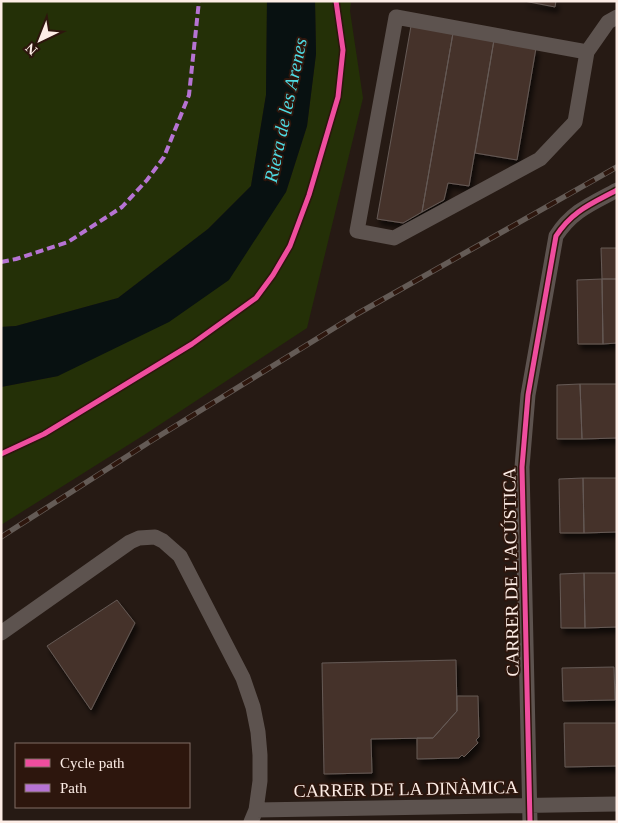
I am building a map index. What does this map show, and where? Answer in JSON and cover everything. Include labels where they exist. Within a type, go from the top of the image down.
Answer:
[{"type":"street","points":[[587,52],[396,17],[357,231],[394,238],[540,159],[575,122],[587,52],[608,22],[617,16]]},
{"type":"street","name":"CARRER DE L'ACÚSTICA","points":[[530,822],[522,467],[528,395],[552,250],[556,236],[564,223],[577,212],[617,190]]},
{"type":"street","points":[[1,633],[130,542],[138,538],[155,537],[163,541],[180,556],[243,678],[253,706],[258,732],[260,781],[253,816]]},
{"type":"street","name":"CARRER DE LA DINÀMICA","points":[[253,816],[530,805],[617,804]]},
{"type":"green space","points":[[1,1],[267,1],[266,95],[251,186],[208,229],[118,298],[16,326],[1,327]]},
{"type":"green space","points":[[315,1],[351,1],[350,11],[363,98],[307,328],[144,435],[1,525],[1,387],[58,376],[286,192],[307,126],[316,54]]},
{"type":"water","name":"Riera de les Arenes","points":[[267,1],[315,1],[316,54],[307,126],[286,192],[229,280],[169,322],[58,376],[1,387],[1,327],[16,326],[118,298],[208,229],[251,186],[266,95]]},
{"type":"building","points":[[524,1],[556,1],[555,7]]},
{"type":"building","points":[[411,26],[453,33],[422,212],[403,223],[377,219]]},
{"type":"building","points":[[453,33],[494,40],[469,186],[448,183],[444,200],[422,212]]},
{"type":"building","points":[[494,40],[536,48],[517,160],[475,153]]},
{"type":"building","points":[[601,248],[617,248],[617,279],[602,279]]},
{"type":"building","points":[[602,279],[617,279],[617,343],[603,344]]},
{"type":"building","points":[[602,279],[603,344],[578,344],[577,280]]},
{"type":"building","points":[[580,384],[617,384],[617,438],[582,439]]},
{"type":"building","points":[[580,384],[582,439],[557,439],[557,385]]},
{"type":"building","points":[[583,478],[617,478],[617,532],[584,533]]},
{"type":"building","points":[[583,478],[584,533],[560,533],[559,479]]},
{"type":"building","points":[[584,573],[617,573],[617,627],[585,628]]},
{"type":"building","points":[[584,573],[585,628],[561,628],[560,574]]},
{"type":"building","points":[[117,600],[135,623],[91,710],[47,646]]},
{"type":"building","points":[[456,660],[457,711],[433,738],[371,739],[372,773],[324,774],[322,663]]},
{"type":"building","points":[[614,667],[615,700],[563,701],[562,668]]},
{"type":"building","points":[[457,696],[478,696],[479,737],[476,740],[478,743],[464,757],[462,755],[459,758],[417,759],[417,738],[433,738],[457,711]]},
{"type":"building","points":[[564,723],[617,723],[617,766],[565,767]]},
{"type":"railway","points":[[1,537],[151,441],[357,314],[617,167]]},
{"type":"marked path","points":[[1,262],[68,242],[122,207],[147,180],[164,157],[189,95],[199,1]]},
{"type":"cycle path","points":[[1,454],[44,434],[192,344],[256,298],[273,275],[290,246],[309,195],[338,97],[343,50],[336,1]]},
{"type":"cycle path","points":[[530,822],[522,467],[528,395],[556,236],[575,214],[617,190]]}]
